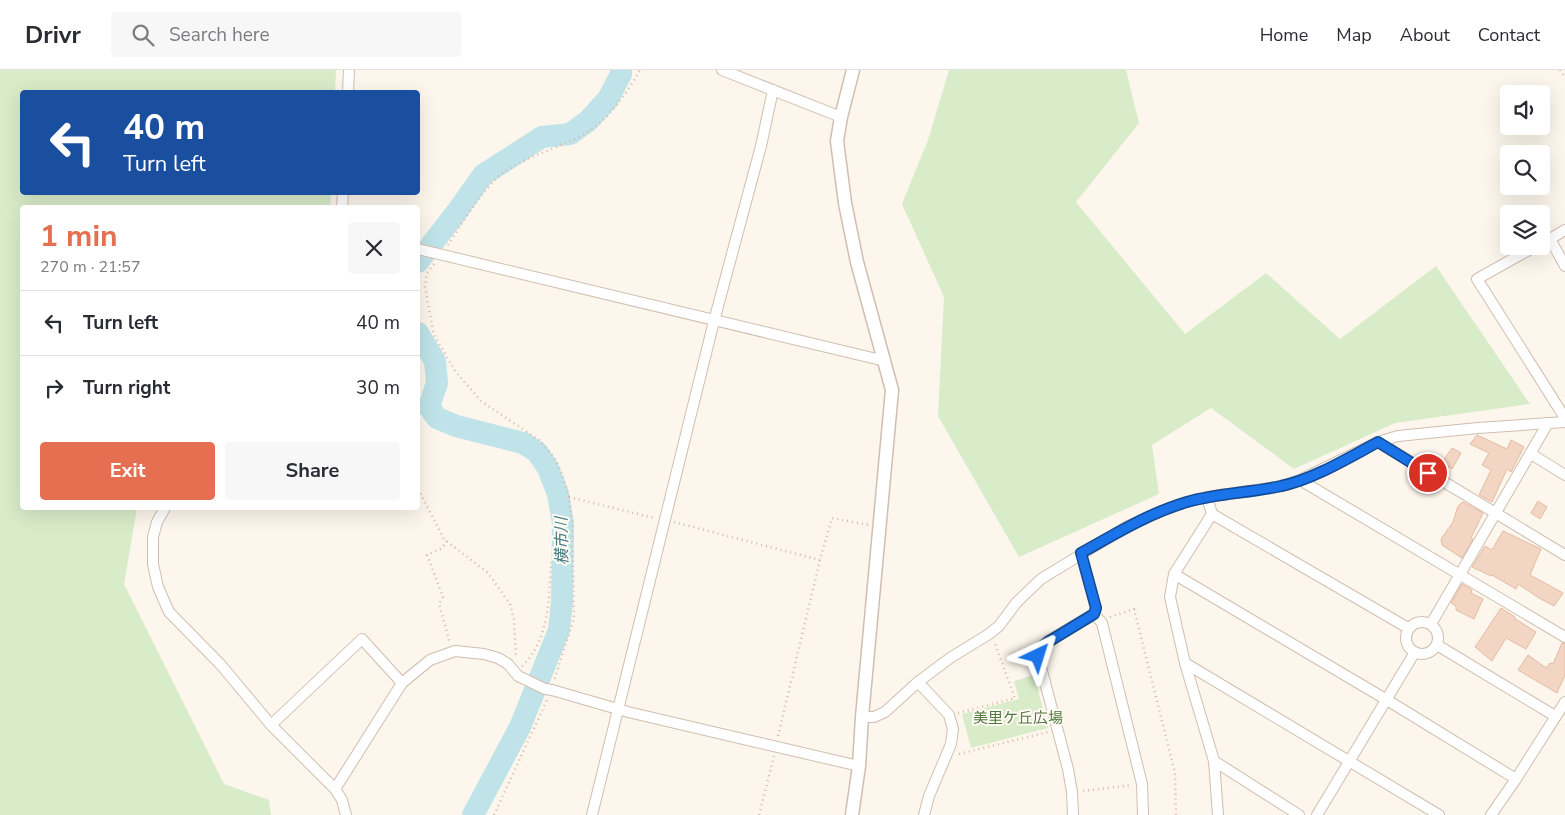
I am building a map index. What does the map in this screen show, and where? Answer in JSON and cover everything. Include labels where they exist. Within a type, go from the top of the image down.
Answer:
[{"type":"street","points":[[348,90],[349,70]]},
{"type":"street","points":[[722,70],[841,117]]},
{"type":"street","points":[[852,815],[859,766],[892,390],[856,262],[845,203],[837,142],[841,117],[853,70]]},
{"type":"street","points":[[592,815],[714,320],[760,146],[772,90]]},
{"type":"street","points":[[1550,239],[1565,230]]},
{"type":"street","points":[[1550,246],[1565,266]]},
{"type":"street","points":[[420,250],[885,361]]},
{"type":"street","points":[[1520,255],[1477,279],[1565,418]]},
{"type":"street","points":[[862,717],[874,717],[884,712],[918,682],[950,658],[999,626],[1016,603],[1041,579],[1126,527],[1186,502],[1282,486],[1300,480],[1378,442],[1398,436],[1565,422]]},
{"type":"street","points":[[1431,624],[1548,423]]},
{"type":"street","points":[[1378,442],[1565,556]]},
{"type":"street","points":[[1530,454],[1565,475]]},
{"type":"street","points":[[1300,480],[1565,637]]},
{"type":"street","points":[[1207,497],[1212,514],[1408,628]]},
{"type":"street","points":[[164,510],[157,522],[153,537],[153,564],[158,587],[169,612],[221,664],[271,725],[334,789],[342,800],[346,815]]},
{"type":"street","points":[[1212,514],[1174,574],[1170,597],[1186,663],[1214,761],[1218,815]]},
{"type":"street","points":[[1073,815],[1068,769],[1038,656],[1040,648],[1048,642],[1094,614],[1096,608],[1081,553]]},
{"type":"street","points":[[1174,574],[1516,779]]},
{"type":"street","points":[[1094,614],[1102,623],[1142,784],[1143,815]]},
{"type":"street","points":[[1422,621],[1431,624],[1437,631],[1437,645],[1425,654],[1414,652],[1407,644],[1408,628],[1412,624],[1422,621]]},
{"type":"street","points":[[271,725],[362,639],[402,683]]},
{"type":"street","points":[[1437,645],[1555,716]]},
{"type":"street","points":[[334,789],[402,683],[430,660],[452,653],[465,652],[491,656],[508,664],[517,673],[548,690],[859,766]]},
{"type":"street","points":[[1317,815],[1414,652]]},
{"type":"street","points":[[1186,663],[1439,815]]},
{"type":"street","points":[[918,682],[949,715],[953,729],[952,744],[929,796],[924,815]]},
{"type":"street","points":[[1491,815],[1565,702]]},
{"type":"street","points":[[1214,761],[1299,815]]},
{"type":"path","points":[[494,815],[548,690],[574,618],[570,497],[554,456],[539,440],[481,401],[456,372],[434,336],[425,288],[427,273],[487,189],[499,176],[523,160],[589,132],[601,122],[625,94],[640,70]]},
{"type":"path","points":[[1560,70],[1565,77]]},
{"type":"path","points":[[420,493],[444,539],[488,573],[510,604],[514,620],[517,673]]},
{"type":"path","points":[[570,497],[820,560]]},
{"type":"path","points":[[759,815],[820,560],[832,518],[880,528]]},
{"type":"path","points":[[447,541],[442,548],[427,556],[443,597],[439,604],[452,653]]},
{"type":"path","points":[[517,673],[534,651],[545,627],[549,608],[551,562]]},
{"type":"path","points":[[1102,623],[1112,616],[1134,609],[1175,773],[1176,815]]},
{"type":"path","points":[[949,715],[1015,698],[997,647],[989,634]]},
{"type":"path","points":[[946,757],[1057,730]]},
{"type":"path","points":[[1072,792],[1142,784]]},
{"type":"green space","points":[[0,70],[336,70],[335,90],[20,90],[20,195],[331,195],[330,205],[20,205],[20,510],[137,510],[124,584],[224,784],[269,800],[271,815],[0,815]]},
{"type":"green space","points":[[949,70],[1126,70],[1139,123],[1076,202],[1185,334],[1266,273],[1340,339],[1436,266],[1530,404],[1395,423],[1294,469],[1211,408],[1152,445],[1159,494],[1019,557],[938,416],[944,297],[902,204],[928,140]]},
{"type":"green space","name":"美里ケ丘広場","points":[[1034,675],[1048,728],[971,748],[962,714],[1019,699],[1014,681]]},
{"type":"building","points":[[1477,435],[1507,449],[1511,440],[1524,447],[1511,472],[1507,469],[1492,502],[1479,495],[1491,470],[1482,465],[1489,453],[1470,444]]},
{"type":"building","points":[[1452,448],[1461,453],[1452,469],[1442,462]]},
{"type":"building","points":[[1538,501],[1547,507],[1540,519],[1531,513]]},
{"type":"building","points":[[1463,502],[1483,513],[1471,538],[1473,539],[1462,558],[1442,545],[1441,539],[1453,522],[1458,506]]},
{"type":"building","points":[[1503,531],[1541,549],[1530,575],[1563,593],[1554,606],[1518,584],[1516,589],[1492,575],[1472,567],[1485,546],[1492,550]]},
{"type":"building","points":[[1462,584],[1472,590],[1471,593],[1483,599],[1474,619],[1456,610],[1456,606],[1451,603]]},
{"type":"building","points":[[1501,608],[1536,632],[1526,649],[1506,638],[1492,661],[1475,647]]},
{"type":"building","points":[[1562,643],[1565,644],[1565,675],[1557,693],[1518,670],[1528,655],[1546,668],[1550,663],[1553,664]]},
{"type":"waterway","name":"横市川","points":[[420,259],[483,175],[542,137],[570,134],[588,121],[608,99],[621,74],[621,70]]},
{"type":"waterway","name":"横市川","points":[[420,336],[435,361],[437,383],[429,407],[437,418],[456,426],[523,443],[537,452],[548,468],[558,494],[563,524],[562,602],[559,630],[520,727],[473,815]]},
{"type":"route","points":[[1038,656],[1040,648],[1089,619],[1094,614],[1096,608],[1081,553],[1126,527],[1186,502],[1282,486],[1300,480],[1357,454],[1378,442],[1428,473]]}]
